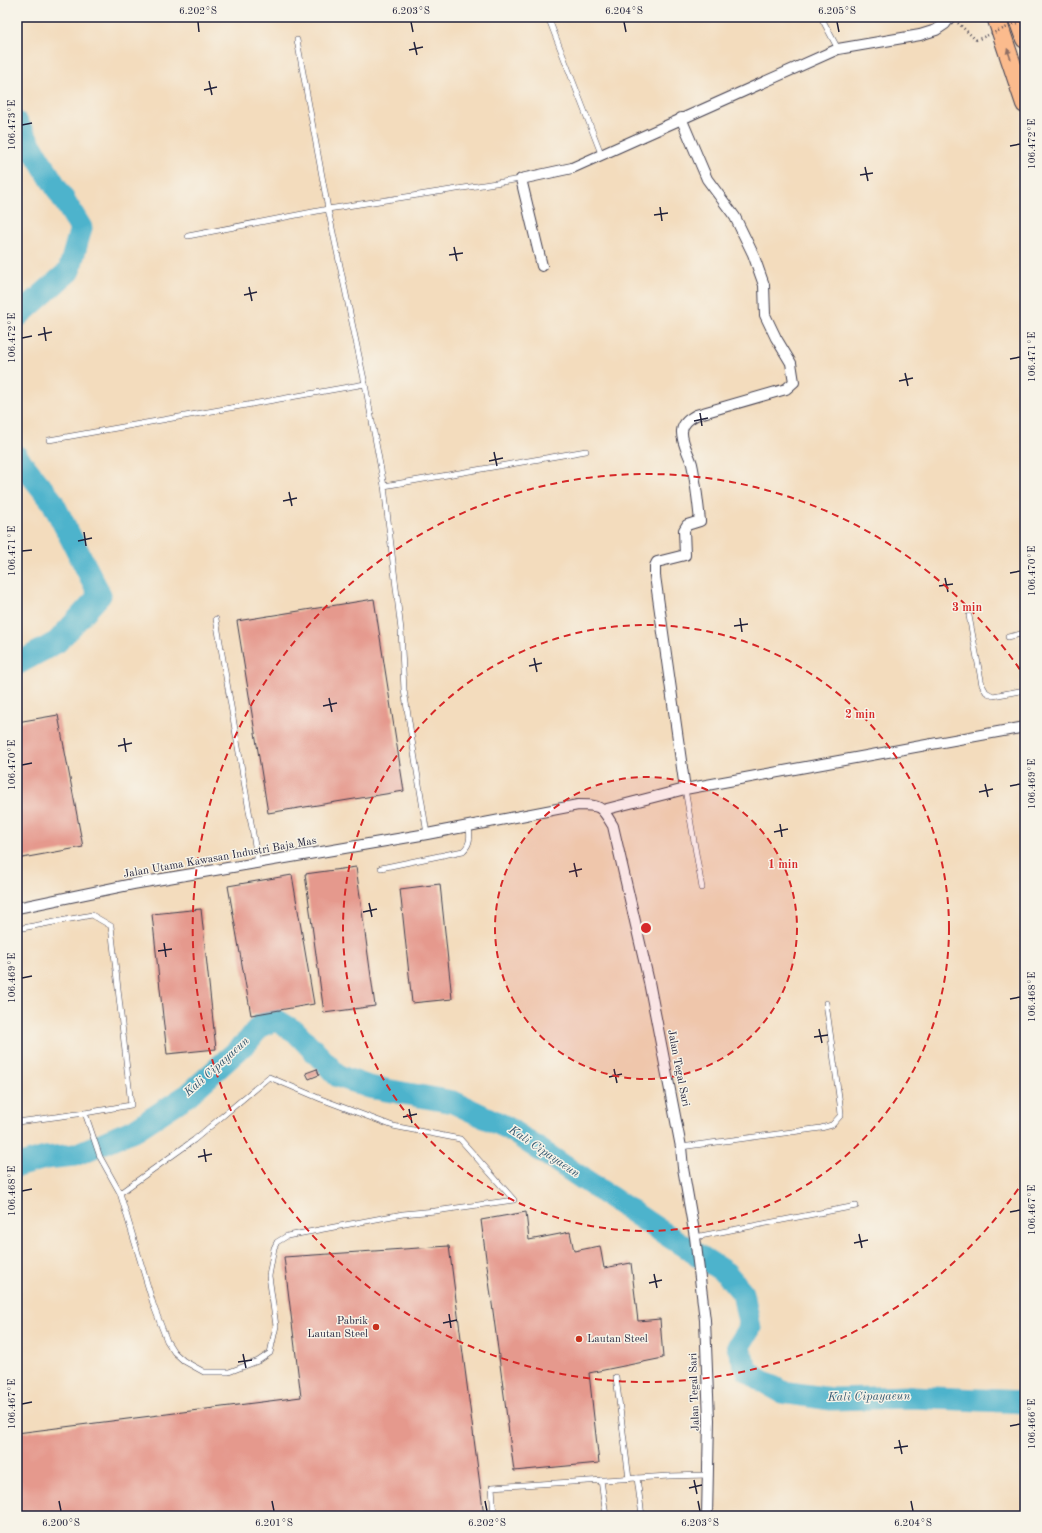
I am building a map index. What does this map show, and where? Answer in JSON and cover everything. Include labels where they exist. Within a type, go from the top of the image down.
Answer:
[{"type":"highway","points":[[996,17],[1025,104]]},
{"type":"highway","points":[[1017,17],[1025,39]]},
{"type":"street","points":[[542,266],[520,179],[572,168],[602,156],[681,118],[838,49],[926,34],[954,19]]},
{"type":"street","points":[[681,118],[707,179],[735,217],[753,254],[764,285],[765,315],[776,338],[791,363],[794,382],[786,389],[696,415],[688,419],[682,431],[683,439],[692,464],[700,521],[687,525],[684,530],[685,555],[657,562],[655,571],[685,789]]},
{"type":"street","points":[[428,834],[578,805],[591,805],[603,810],[685,789],[1025,727]]},
{"type":"street","name":"Jalan Tegal Sari","points":[[603,810],[613,826],[646,967],[681,1147],[685,1183],[695,1237],[705,1320],[709,1420],[707,1516]]},
{"type":"street","name":"Jalan Utama Kawasan Industri Baja Mas","points":[[17,908],[133,884],[428,834]]},
{"type":"lane","points":[[548,17],[602,156]]},
{"type":"lane","points":[[821,17],[838,49]]},
{"type":"lane","points":[[297,40],[328,209],[366,384],[384,486],[401,630],[404,690],[428,834]]},
{"type":"lane","points":[[188,236],[328,209],[520,179]]},
{"type":"lane","points":[[49,440],[366,384]]},
{"type":"lane","points":[[384,486],[586,451]]},
{"type":"lane","points":[[969,616],[982,684],[986,692],[993,696],[1025,690]]},
{"type":"lane","points":[[216,619],[258,864]]},
{"type":"lane","points":[[1008,637],[1025,633]]},
{"type":"lane","points":[[685,789],[702,888]]},
{"type":"lane","points":[[381,868],[464,850],[468,847],[470,838],[469,826]]},
{"type":"lane","points":[[17,929],[92,915],[111,926],[131,1105],[17,1122]]},
{"type":"lane","points":[[681,1147],[821,1128],[832,1125],[840,1115],[840,1104],[826,1003]]},
{"type":"lane","points":[[85,1113],[100,1157],[120,1193],[154,1307],[167,1341],[174,1352],[184,1361],[204,1372],[229,1372],[258,1361],[270,1353],[276,1326],[269,1276],[274,1248],[277,1242],[287,1236],[403,1214],[514,1200],[460,1139],[393,1126],[321,1099],[269,1077],[194,1140],[120,1193]]},
{"type":"lane","points":[[695,1237],[856,1206]]},
{"type":"lane","points":[[616,1377],[629,1479]]},
{"type":"lane","points":[[494,1516],[492,1487],[637,1478],[708,1476]]},
{"type":"lane","points":[[637,1478],[642,1516]]},
{"type":"lane","points":[[601,1480],[606,1516]]},
{"type":"path","points":[[954,19],[976,40],[1025,20]]},
{"type":"building","points":[[374,599],[404,791],[268,813],[237,621]]},
{"type":"building","points":[[58,715],[83,847],[17,859],[17,722]]},
{"type":"building","points":[[356,867],[375,1006],[324,1013],[305,874]]},
{"type":"building","points":[[292,875],[314,1004],[251,1015],[228,886]]},
{"type":"building","points":[[440,884],[452,999],[412,1003],[400,889]]},
{"type":"building","points":[[201,909],[216,1049],[167,1054],[152,914]]},
{"type":"building","points":[[317,1069],[319,1075],[309,1079],[306,1073]]},
{"type":"building","name":"Lautan Steel","points":[[526,1212],[529,1240],[570,1232],[574,1251],[600,1246],[604,1268],[631,1263],[638,1321],[660,1319],[663,1358],[589,1373],[599,1463],[514,1471],[481,1220]]},
{"type":"building","name":"Pabrik Lautan Steel","points":[[449,1246],[484,1516],[17,1516],[17,1433],[301,1397],[284,1257]]},
{"type":"waterway","points":[[17,123],[81,228],[69,271],[17,317]]},
{"type":"waterway","points":[[17,457],[52,501],[100,595],[57,642],[17,664]]},
{"type":"waterway","name":"Kali Cipayaeun","points":[[17,1166],[45,1158],[75,1155],[136,1129],[188,1095],[248,1041],[260,1026],[276,1020],[296,1032],[338,1076],[369,1087],[453,1102],[506,1127],[656,1228],[726,1273],[743,1293],[750,1328],[738,1347],[747,1370],[759,1379],[782,1392],[831,1399],[912,1397],[1025,1402]]},
{"type":"place","name":"Pabrik Lautan Steel","points":[[376,1327]]},
{"type":"place","name":"Lautan Steel","points":[[579,1339]]}]
